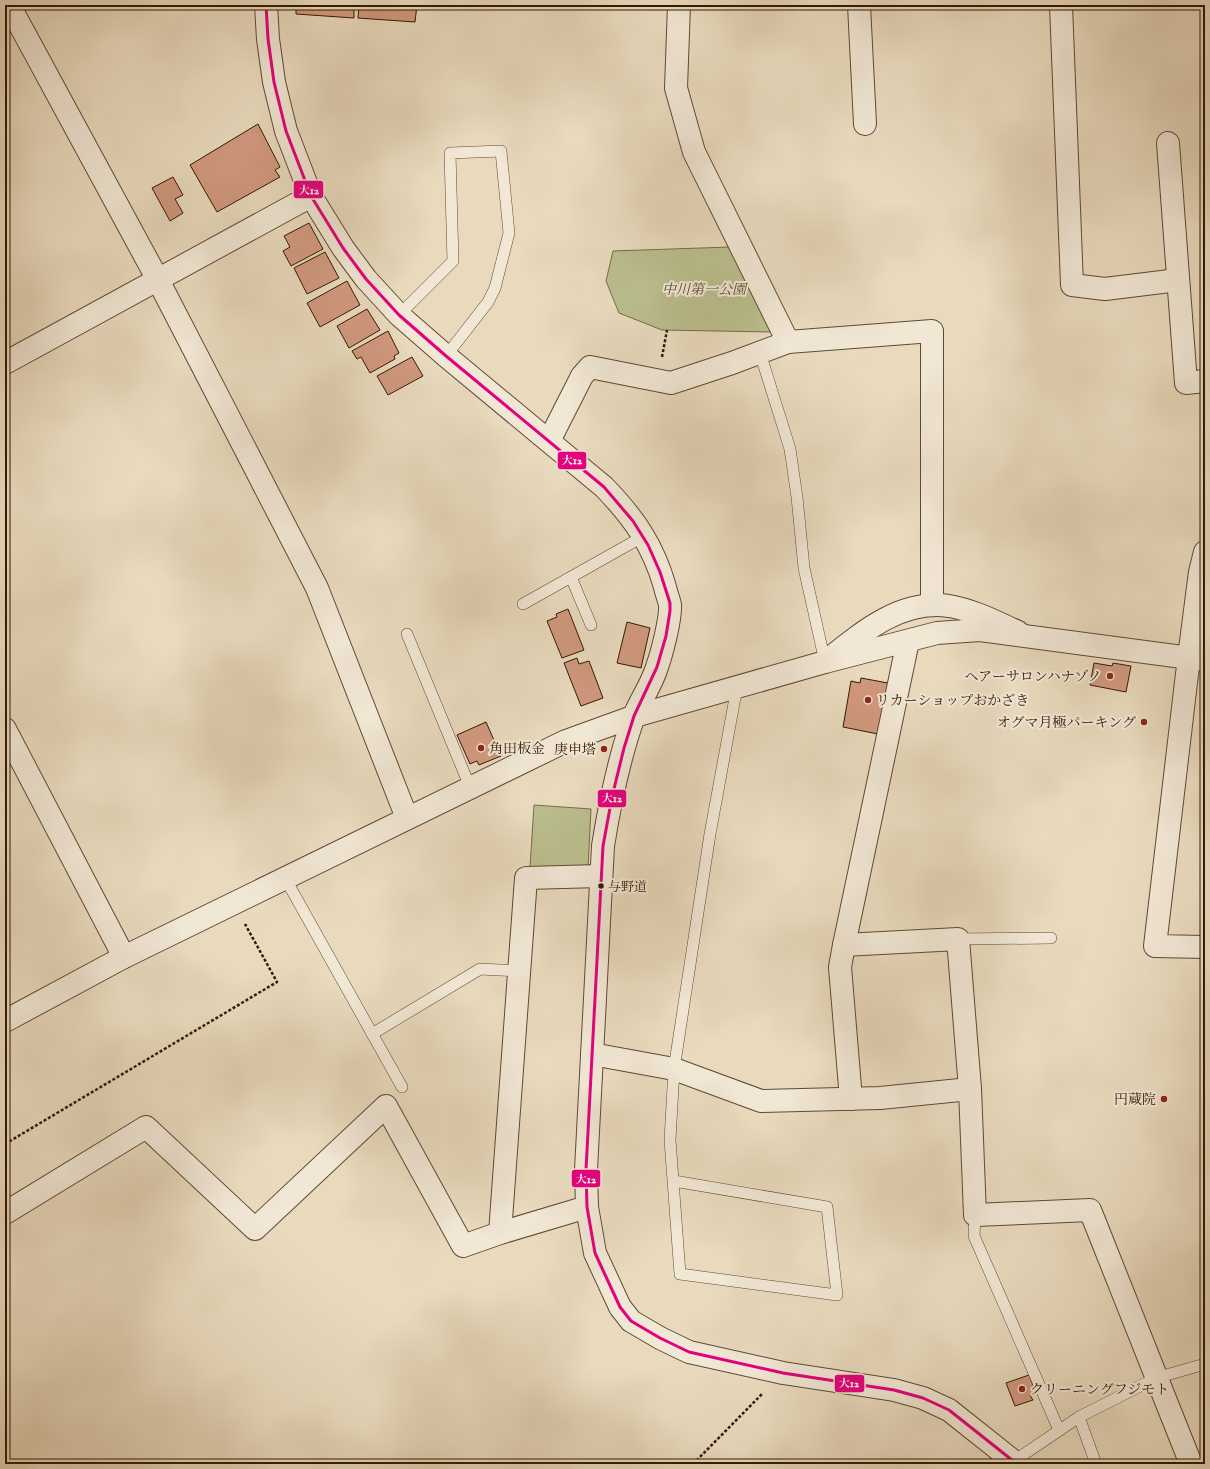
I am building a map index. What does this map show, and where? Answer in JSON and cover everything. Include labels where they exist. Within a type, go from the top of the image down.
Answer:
[{"type":"street","points":[[9,5],[158,280],[317,588],[407,818]]},
{"type":"street","points":[[266,5],[268,40],[276,89],[286,131],[311,196],[343,248],[366,279],[399,315],[604,487],[625,508],[644,536],[660,570],[670,605],[666,633],[657,668],[635,716],[619,765],[609,809],[603,846],[586,1170],[587,1207],[595,1253],[620,1307],[631,1321],[660,1338],[689,1352],[783,1373],[894,1390],[922,1398],[949,1410],[1016,1463]]},
{"type":"street","points":[[679,5],[676,88],[694,152],[788,342]]},
{"type":"street","points":[[859,5],[865,124]]},
{"type":"street","points":[[1061,5],[1072,285],[1105,289],[1178,280]]},
{"type":"street","points":[[1168,143],[1186,383],[1205,382]]},
{"type":"street","points":[[5,363],[311,196]]},
{"type":"street","points":[[549,441],[582,376],[590,367],[671,383],[732,363],[788,342],[932,331],[932,604]]},
{"type":"street","points":[[1205,552],[1200,572],[1197,659],[1155,946],[1205,947]]},
{"type":"street","points":[[825,662],[862,632],[890,615],[932,604],[951,606],[979,615],[1026,636]]},
{"type":"street","points":[[5,1021],[124,958],[470,787],[566,741],[635,716],[825,662],[937,633],[980,630],[1197,659]]},
{"type":"street","points":[[851,1099],[840,967],[908,641]]},
{"type":"street","points":[[5,729],[124,958]]},
{"type":"street","points":[[500,1234],[526,878],[601,876]]},
{"type":"street","points":[[844,945],[958,939],[970,1089],[975,1215],[1090,1210],[1191,1464]]},
{"type":"street","points":[[592,1054],[674,1069],[761,1101],[880,1098],[970,1089]]},
{"type":"street","points":[[5,1213],[146,1127],[255,1229],[386,1106],[463,1246],[587,1207]]},
{"type":"lane","points":[[399,315],[453,261],[450,153],[501,151],[509,233],[495,288],[488,302],[446,356]]},
{"type":"lane","points":[[760,352],[790,449],[797,497],[804,568],[825,662]]},
{"type":"lane","points":[[523,604],[644,536]]},
{"type":"lane","points":[[571,577],[591,625]]},
{"type":"lane","points":[[407,634],[470,787]]},
{"type":"lane","points":[[674,1181],[827,1207],[837,1295],[680,1274],[670,1140],[674,1069],[710,834],[737,687]]},
{"type":"lane","points":[[285,878],[402,1087]]},
{"type":"lane","points":[[958,939],[1051,938]]},
{"type":"lane","points":[[372,1034],[480,969],[519,971]]},
{"type":"lane","points":[[975,1215],[974,1236],[1059,1430]]},
{"type":"lane","points":[[1016,1463],[1059,1430],[1079,1417],[1156,1378],[1205,1364]]},
{"type":"lane","points":[[1079,1417],[1096,1464]]},
{"type":"path","points":[[661,361],[667,330]]},
{"type":"path","points":[[5,1144],[277,982],[234,903]]},
{"type":"path","points":[[693,1464],[783,1373]]},
{"type":"green space","name":"中川第一公園","points":[[730,247],[772,332],[662,330],[619,313],[606,281],[613,251]]},
{"type":"green space","points":[[534,805],[591,809],[588,868],[530,867]]},
{"type":"building","points":[[296,5],[354,5],[354,18],[296,14]]},
{"type":"building","points":[[359,5],[417,5],[415,22],[358,18]]},
{"type":"building","points":[[258,124],[280,167],[275,170],[280,177],[217,212],[190,165]]},
{"type":"building","points":[[173,177],[183,195],[175,199],[183,213],[170,221],[152,188]]},
{"type":"building","points":[[309,223],[323,249],[291,266],[283,251],[290,247],[284,236]]},
{"type":"building","points":[[325,252],[339,278],[307,294],[294,268]]},
{"type":"building","points":[[347,281],[360,305],[320,327],[307,303]]},
{"type":"building","points":[[367,309],[380,330],[349,348],[337,326]]},
{"type":"building","points":[[388,331],[399,353],[394,356],[395,359],[370,373],[361,357],[357,359],[352,351]]},
{"type":"building","points":[[412,357],[423,376],[388,395],[377,376]]},
{"type":"building","points":[[568,609],[584,650],[562,658],[547,621],[557,617],[556,614]]},
{"type":"building","points":[[627,622],[650,628],[641,668],[617,663]]},
{"type":"building","points":[[577,658],[579,664],[589,661],[603,698],[581,706],[564,663]]},
{"type":"building","points":[[1094,663],[1112,666],[1113,663],[1131,666],[1126,692],[1090,685]]},
{"type":"building","points":[[861,678],[888,683],[878,734],[843,727],[851,681],[860,683]]},
{"type":"building","points":[[486,722],[501,756],[479,765],[477,761],[470,764],[457,735]]},
{"type":"building","points":[[1029,1375],[1036,1393],[1030,1395],[1033,1400],[1015,1406],[1006,1383]]},
{"type":"transit line","name":"大12","points":[[266,5],[268,39],[274,82],[286,131],[311,196],[343,248],[366,279],[399,315],[604,487],[633,521],[648,545],[660,572],[670,603],[666,636],[657,667],[634,716],[624,748],[612,797],[603,846],[586,1170],[587,1207],[595,1253],[620,1307],[631,1321],[660,1338],[689,1352],[783,1373],[894,1390],[923,1398],[949,1410],[1017,1464]]},
{"type":"place","name":"ヘアーサロンハナゾノ","points":[[1110,676]]},
{"type":"place","name":"リカーショップおかざき","points":[[868,700]]},
{"type":"place","name":"オグマ月極パーキング","points":[[1144,722]]},
{"type":"place","name":"角田板金","points":[[481,748]]},
{"type":"place","name":"庚申塔","points":[[604,749]]},
{"type":"place","name":"与野道","points":[[601,886]]},
{"type":"place","name":"円蔵院","points":[[1164,1099]]},
{"type":"place","name":"クリーニングフジモト","points":[[1022,1389]]}]
